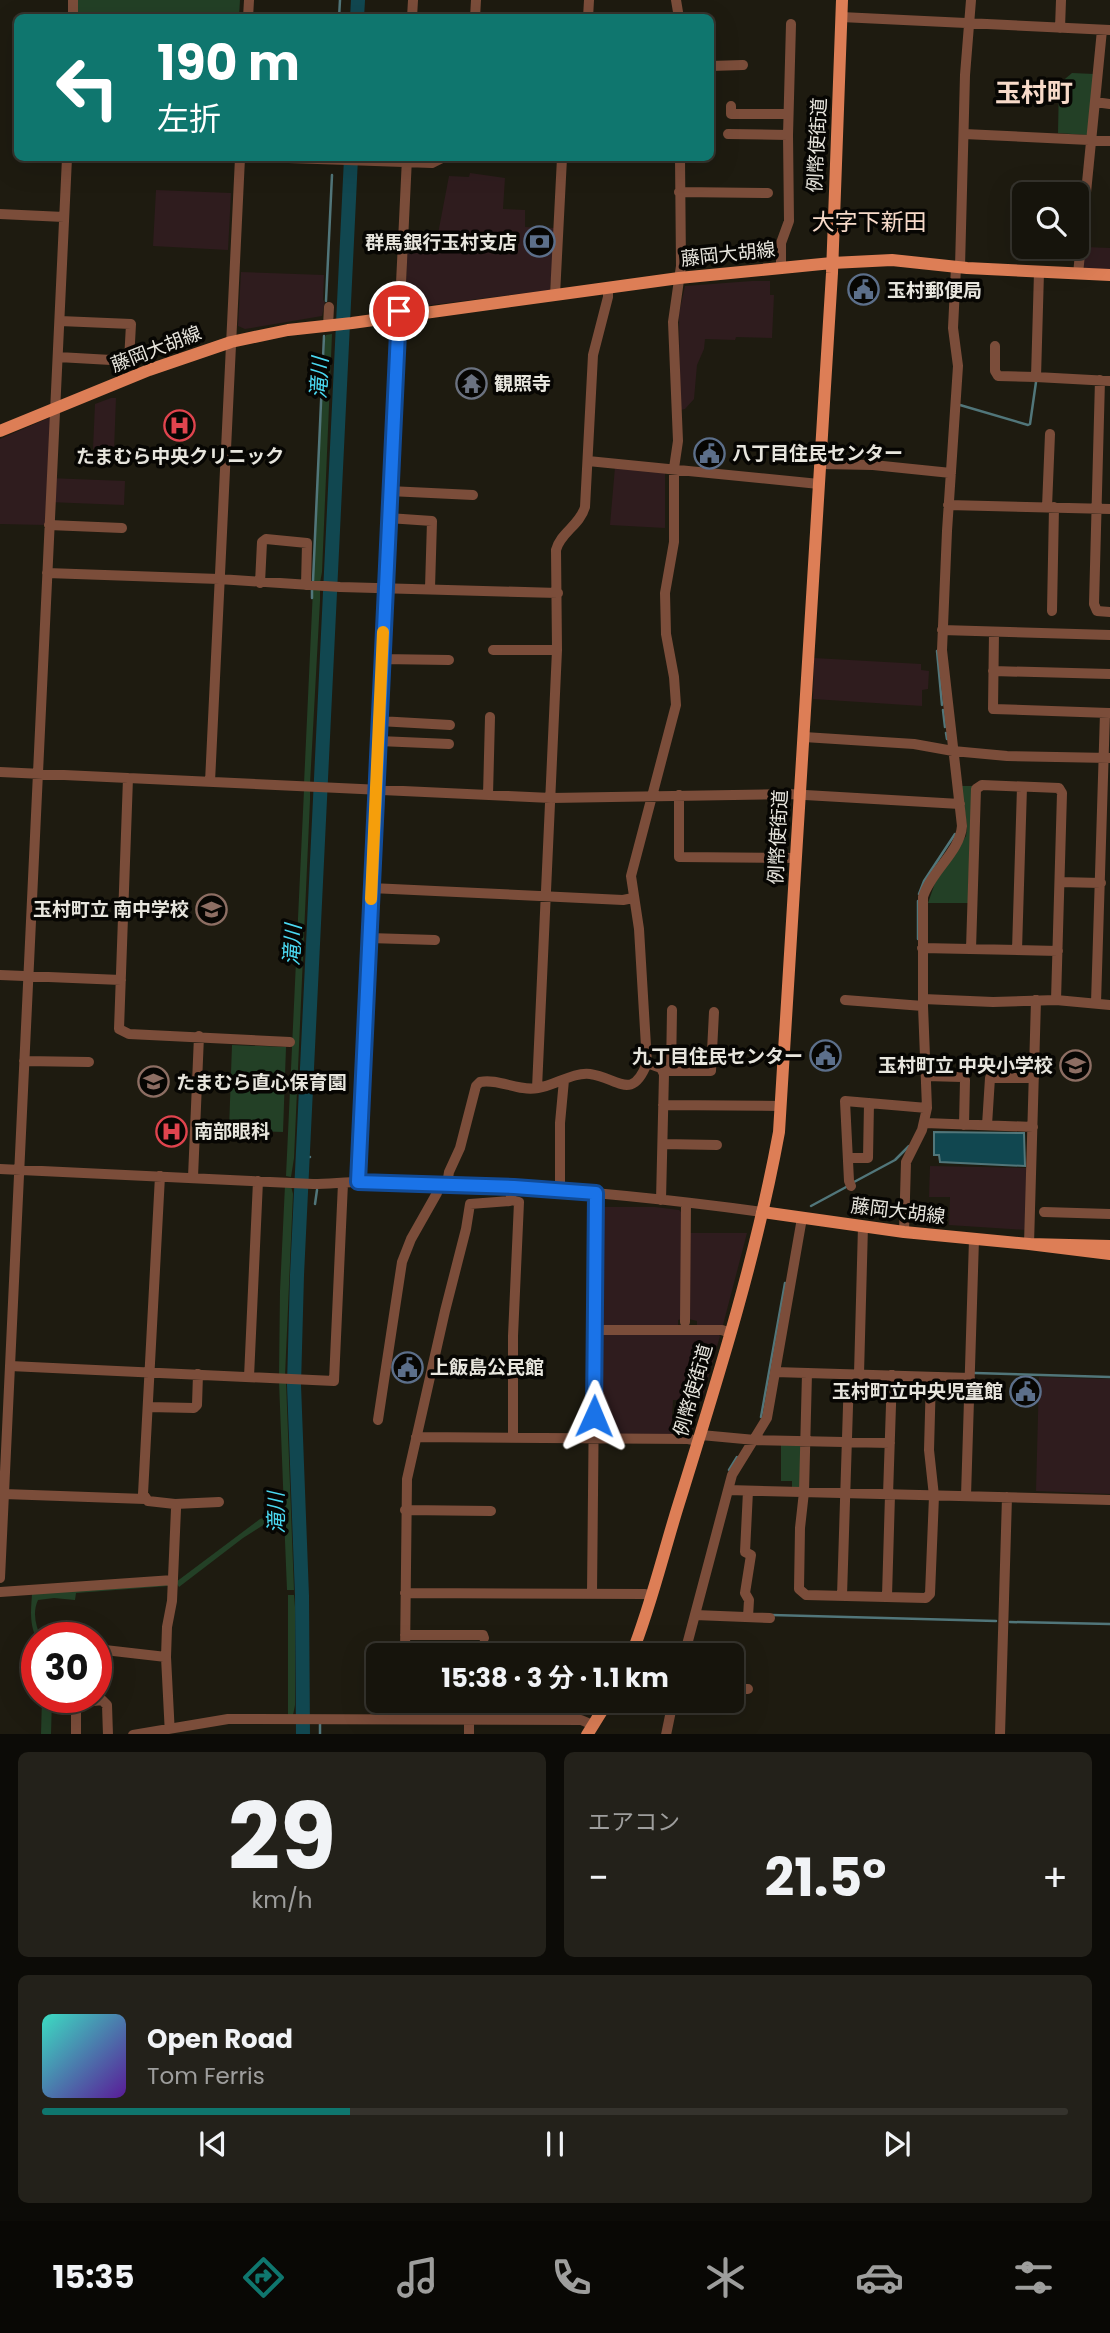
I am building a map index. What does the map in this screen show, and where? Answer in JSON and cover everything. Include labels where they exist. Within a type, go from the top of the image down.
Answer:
[{"type":"main road","name":"例幣使街道","points":[[635,1643],[730,1333],[762,1212],[775,1152],[781,1106],[832,262],[842,0]]},
{"type":"main road","name":"藤岡大胡線","points":[[0,431],[149,370],[231,342],[272,332],[679,278],[832,262],[892,260],[958,267],[1110,275]]},
{"type":"main road","name":"藤岡大胡線","points":[[762,1212],[904,1232],[1110,1250]]},
{"type":"main road","name":"藤岡大胡線","points":[[1028,1244],[1087,1245],[1110,1250]]},
{"type":"main road","points":[[590,1730],[601,1713]]},
{"type":"street","points":[[904,1232],[906,1162],[925,1123],[927,1108],[923,897],[929,883],[961,835],[962,826],[943,674],[943,631],[948,505],[958,366],[953,328],[971,0]]},
{"type":"street","points":[[1060,28],[1061,0]]},
{"type":"street","points":[[841,17],[1106,30],[1095,102],[1078,274]]},
{"type":"street","points":[[781,267],[781,243],[789,221],[791,24]]},
{"type":"street","points":[[714,66],[743,65]]},
{"type":"street","points":[[1095,102],[1110,104]]},
{"type":"street","points":[[731,106],[731,114],[788,114]]},
{"type":"street","points":[[728,134],[788,135]]},
{"type":"street","points":[[964,134],[1110,141]]},
{"type":"street","points":[[0,1578],[67,161]]},
{"type":"street","points":[[210,782],[240,161]]},
{"type":"street","points":[[358,1182],[406,161]]},
{"type":"street","points":[[415,161],[436,161]]},
{"type":"street","points":[[555,295],[562,161]]},
{"type":"street","points":[[378,1420],[402,1262],[411,1239],[460,1148],[476,1086],[485,1081],[523,1089],[537,1088],[572,1076],[590,1074],[625,1086],[632,1085],[643,1074],[647,1063],[639,929],[631,876],[676,705],[666,634],[665,593],[674,542],[674,468],[678,441],[673,322],[679,278],[680,161]]},
{"type":"street","points":[[679,192],[768,193]]},
{"type":"street","points":[[0,214],[64,217]]},
{"type":"street","points":[[1036,377],[1039,272]]},
{"type":"street","points":[[537,1088],[557,650],[557,546],[583,513],[593,355],[608,288]]},
{"type":"street","points":[[329,307],[330,326]]},
{"type":"street","points":[[58,357],[129,360],[131,324],[60,321]]},
{"type":"street","points":[[995,346],[995,371],[998,376],[1105,381],[1104,447],[1097,509],[1094,604],[1097,611],[1110,612]]},
{"type":"street","points":[[1050,434],[1052,611]]},
{"type":"street","points":[[588,461],[819,484]]},
{"type":"street","points":[[820,464],[881,466],[951,473]]},
{"type":"street","points":[[389,491],[473,495]]},
{"type":"street","points":[[948,505],[1110,509]]},
{"type":"street","points":[[388,518],[432,521],[430,588]]},
{"type":"street","points":[[49,525],[122,529]]},
{"type":"street","points":[[260,583],[262,541],[278,540],[307,543],[306,585]]},
{"type":"street","points":[[47,573],[219,579],[385,589],[558,593]]},
{"type":"street","points":[[943,631],[1110,635]]},
{"type":"street","points":[[994,632],[993,709],[1108,713],[1096,1003]]},
{"type":"street","points":[[493,650],[557,650]]},
{"type":"street","points":[[382,659],[449,660]]},
{"type":"street","points":[[993,671],[1110,674]]},
{"type":"street","points":[[488,795],[490,717]]},
{"type":"street","points":[[379,721],[450,725]]},
{"type":"street","points":[[804,737],[914,744],[1007,756],[1107,758]]},
{"type":"street","points":[[379,741],[449,744]]},
{"type":"street","points":[[0,772],[551,798],[800,794],[960,804]]},
{"type":"street","points":[[128,778],[118,1026],[122,1032],[290,1042]]},
{"type":"street","points":[[971,949],[976,789],[982,785],[1057,788],[1062,791],[1056,1000]]},
{"type":"street","points":[[1017,950],[1022,787]]},
{"type":"street","points":[[679,795],[679,857],[796,858]]},
{"type":"street","points":[[1060,882],[1101,883]]},
{"type":"street","points":[[371,888],[623,900],[633,898]]},
{"type":"street","points":[[369,938],[435,940]]},
{"type":"street","points":[[922,948],[1058,951]]},
{"type":"street","points":[[0,975],[121,980]]},
{"type":"street","points":[[845,1000],[1056,1000],[1110,1004]]},
{"type":"street","points":[[1028,1244],[1036,1000]]},
{"type":"street","points":[[661,1200],[663,1105],[672,1010]]},
{"type":"street","points":[[647,1063],[667,1071],[711,1071],[714,1012]]},
{"type":"street","points":[[193,1177],[199,1036]]},
{"type":"street","points":[[24,1061],[89,1062]]},
{"type":"street","points":[[926,1076],[962,1077],[965,1080],[964,1125]]},
{"type":"street","points":[[987,1125],[990,1079],[1034,1078]]},
{"type":"street","points":[[560,1190],[560,1123],[564,1080]]},
{"type":"street","points":[[850,1184],[845,1101],[927,1108]]},
{"type":"street","points":[[848,1158],[868,1158],[869,1103]]},
{"type":"street","points":[[663,1105],[781,1106]]},
{"type":"street","points":[[925,1123],[1033,1127]]},
{"type":"street","points":[[663,1144],[716,1145]]},
{"type":"street","points":[[0,1168],[313,1184],[358,1182],[513,1187],[596,1193],[762,1212]]},
{"type":"street","points":[[145,1499],[143,1494],[160,1176]]},
{"type":"street","points":[[249,1377],[258,1181]]},
{"type":"street","points":[[10,1366],[334,1381],[340,1183]]},
{"type":"street","points":[[511,1200],[513,1187]]},
{"type":"street","points":[[592,1594],[596,1193]]},
{"type":"street","points":[[405,1643],[407,1479],[444,1311],[470,1204],[511,1200],[519,1202],[513,1336],[513,1438]]},
{"type":"street","points":[[685,1322],[686,1203]]},
{"type":"street","points":[[1044,1212],[1110,1214]]},
{"type":"street","points":[[687,1643],[737,1463],[755,1440],[767,1418],[802,1218]]},
{"type":"street","points":[[842,1596],[846,1443],[854,1374],[863,1226]]},
{"type":"street","points":[[966,1496],[974,1239]]},
{"type":"street","points":[[594,1330],[722,1330],[730,1333]]},
{"type":"street","points":[[775,1372],[970,1378]]},
{"type":"street","points":[[807,1373],[799,1589],[806,1595],[926,1598],[930,1594],[934,1496],[929,1450],[931,1377]]},
{"type":"street","points":[[148,1407],[194,1408],[197,1405],[198,1374]]},
{"type":"street","points":[[887,1596],[892,1375]]},
{"type":"street","points":[[416,1437],[700,1438],[890,1443]]},
{"type":"street","points":[[728,1490],[1110,1500]]},
{"type":"street","points":[[748,1491],[745,1552],[751,1555],[745,1593],[749,1600],[748,1617]]},
{"type":"street","points":[[4,1494],[145,1499],[174,1504],[219,1502]]},
{"type":"street","points":[[1000,1734],[1007,1497]]},
{"type":"street","points":[[169,1732],[166,1657],[173,1580],[174,1504]]},
{"type":"street","points":[[405,1510],[491,1511]]},
{"type":"street","points":[[0,1592],[173,1580]]},
{"type":"street","points":[[405,1593],[651,1596]]},
{"type":"street","points":[[695,1615],[770,1618]]},
{"type":"street","points":[[405,1635],[483,1635],[484,1638]]},
{"type":"street","points":[[112,1651],[166,1657]]},
{"type":"street","points":[[76,1734],[76,1703],[102,1700],[107,1705],[108,1734]]},
{"type":"street","points":[[404,1713],[404,1718]]},
{"type":"street","points":[[666,1734],[670,1713]]},
{"type":"street","points":[[469,1718],[469,1734]]},
{"type":"street","points":[[133,1734],[169,1732],[228,1719],[581,1720],[590,1730]]},
{"type":"shaded area","points":[[470,173],[505,178],[503,209],[525,210],[525,227],[556,228],[550,290],[405,307],[408,240],[437,239],[449,176],[469,177]]},
{"type":"shaded area","points":[[156,190],[231,193],[228,250],[153,246]]},
{"type":"shaded area","points":[[1089,247],[1110,248],[1110,270],[1086,269],[1083,266],[1084,259],[1089,259]]},
{"type":"shaded area","points":[[241,272],[324,275],[325,302],[322,316],[245,329],[238,326]]},
{"type":"shaded area","points":[[770,281],[770,295],[774,295],[772,338],[705,339],[697,365],[694,399],[685,409],[680,410],[679,313],[685,286]]},
{"type":"shaded area","points":[[116,398],[114,451],[93,449],[95,404]]},
{"type":"shaded area","points":[[51,417],[48,478],[125,481],[124,505],[48,502],[46,525],[0,524],[0,439]]},
{"type":"shaded area","points":[[615,467],[665,470],[665,528],[610,525]]},
{"type":"shaded area","points":[[814,658],[921,664],[921,670],[929,671],[928,689],[922,690],[922,706],[813,699]]},
{"type":"shaded area","points":[[930,1166],[1027,1168],[1026,1230],[949,1225],[950,1197],[929,1197]]},
{"type":"shaded area","points":[[604,1207],[655,1207],[679,1210],[682,1213],[681,1319],[678,1320],[678,1326],[602,1326],[598,1323],[599,1212]]},
{"type":"shaded area","points":[[689,1233],[747,1233],[723,1325],[697,1325],[697,1321],[689,1319]]},
{"type":"shaded area","points":[[602,1332],[720,1336],[702,1400],[673,1400],[672,1418],[696,1418],[691,1435],[596,1435],[598,1336]]},
{"type":"shaded area","points":[[1039,1377],[1110,1379],[1110,1494],[1036,1491]]},
{"type":"green space","points":[[78,0],[240,0],[239,14],[77,14]]},
{"type":"green space","points":[[1072,73],[1094,74],[1089,133],[1086,135],[1058,133],[1059,84]]},
{"type":"green space","points":[[332,334],[322,572],[320,583],[313,583],[325,339],[326,335]]},
{"type":"green space","points":[[313,589],[320,589],[320,601],[310,784],[304,784]]},
{"type":"green space","points":[[961,786],[972,786],[968,903],[928,903],[935,883],[966,836]]},
{"type":"green space","points":[[304,790],[310,791],[310,800],[291,1177],[286,1176]]},
{"type":"green space","points":[[232,1045],[286,1047],[283,1132],[229,1130]]},
{"type":"green space","points":[[285,1185],[291,1186],[293,1194],[285,1376],[279,1376],[280,1291]]},
{"type":"green space","points":[[279,1381],[286,1381],[294,1590],[287,1590],[284,1516],[276,1517],[243,1538],[179,1587],[176,1582],[260,1519],[284,1511]]},
{"type":"green space","points":[[781,1444],[799,1445],[802,1448],[801,1485],[798,1488],[792,1488],[792,1481],[781,1481]]},
{"type":"green space","points":[[168,1583],[168,1586],[76,1593],[75,1600],[38,1600],[36,1622],[32,1622],[31,1617],[32,1594]]},
{"type":"green space","points":[[288,1595],[294,1595],[295,1607],[295,1705],[293,1715],[288,1716]]},
{"type":"green space","points":[[42,1713],[52,1713],[51,1734],[41,1734]]},
{"type":"water","points":[[934,1132],[1024,1133],[1025,1166],[940,1162],[939,1155],[934,1155]]},
{"type":"waterway","points":[[339,14],[340,0]]},
{"type":"waterway","name":"滝川","points":[[357,14],[358,0]]},
{"type":"waterway","name":"滝川","points":[[303,1734],[302,1596],[294,1385],[297,1275],[351,161]]},
{"type":"waterway","points":[[326,301],[332,175]]},
{"type":"waterway","points":[[313,581],[324,336]]},
{"type":"waterway","points":[[960,405],[1028,425],[1036,382]]},
{"type":"waterway","points":[[312,589],[312,598]]},
{"type":"waterway","points":[[937,651],[942,705]]},
{"type":"waterway","points":[[943,710],[945,727]]},
{"type":"waterway","points":[[946,733],[947,739]]},
{"type":"waterway","points":[[919,894],[924,881],[955,834]]},
{"type":"waterway","points":[[918,901],[918,939]]},
{"type":"waterway","points":[[854,1182],[895,1160],[909,1146]]},
{"type":"waterway","name":"滝川","points":[[302,1157],[310,1157]]},
{"type":"waterway","points":[[811,1206],[848,1186]]},
{"type":"waterway","points":[[315,1204],[317,1190]]},
{"type":"waterway","points":[[761,1417],[785,1283]]},
{"type":"waterway","points":[[975,1373],[1110,1377]]},
{"type":"waterway","points":[[729,1470],[737,1457]]},
{"type":"waterway","points":[[772,1615],[996,1621]]},
{"type":"waterway","points":[[1010,1622],[1110,1624]]},
{"type":"waterway","points":[[320,1724],[320,1734]]},
{"type":"slow traffic","points":[[371,899],[383,632]]},
{"type":"place","name":"群馬銀行玉村支店","points":[[540,242]]},
{"type":"place","name":"玉村郵便局","points":[[864,290]]},
{"type":"place","name":"観照寺","points":[[471,383]]},
{"type":"place","name":"たまむら中央クリニック","points":[[180,425]]},
{"type":"place","name":"八丁目住民センター","points":[[709,453]]},
{"type":"place","name":"玉村町立 南中学校","points":[[212,909]]},
{"type":"place","name":"九丁目住民センター","points":[[826,1056]]},
{"type":"place","name":"玉村町立 中央小学校","points":[[1076,1065]]},
{"type":"place","name":"たまむら直心保育園","points":[[153,1082]]},
{"type":"place","name":"南部眼科","points":[[171,1131]]},
{"type":"place","name":"上飯島公民館","points":[[407,1367]]},
{"type":"place","name":"玉村町立中央児童館","points":[[1026,1391]]},
{"type":"district","name":"玉村町","points":[[1034,93]]},
{"type":"district","name":"大字下新田","points":[[869,222]]},
{"type":"route","points":[[399,311],[358,1182],[514,1187],[596,1193],[594,1416]]}]
